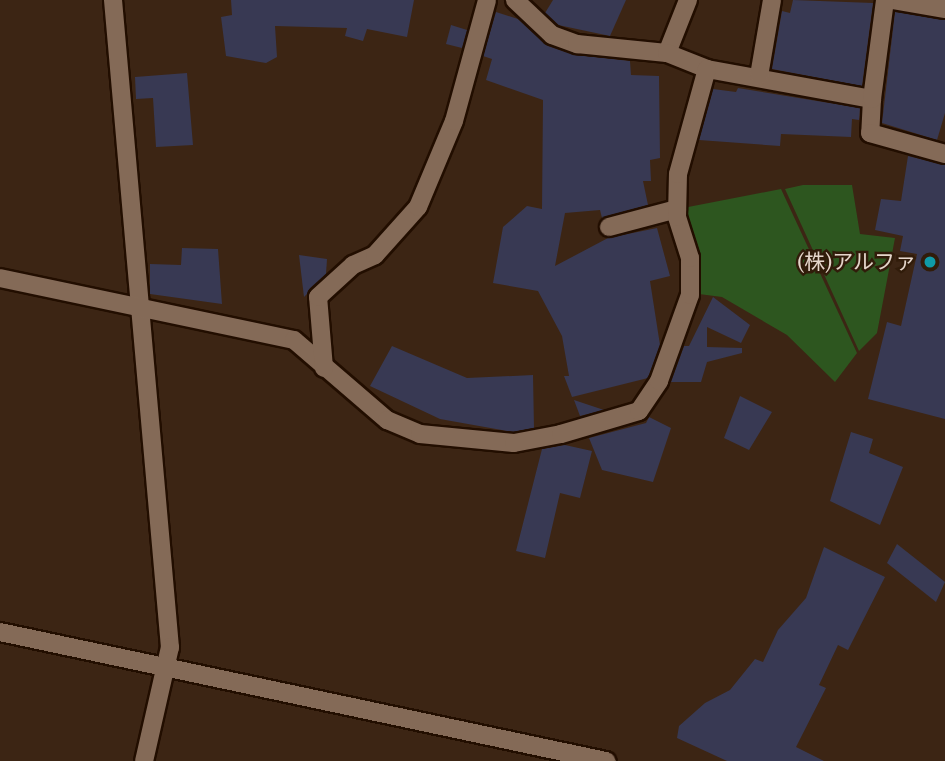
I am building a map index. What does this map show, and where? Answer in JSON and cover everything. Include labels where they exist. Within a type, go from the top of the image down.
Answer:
[{"type":"street","points":[[113,0],[138,308],[170,647],[144,761]]},
{"type":"street","points":[[324,368],[318,297],[353,265],[383,248],[418,207],[454,121],[487,0]]},
{"type":"street","points":[[515,0],[552,35],[577,44],[667,53],[707,69],[759,76],[872,99]]},
{"type":"street","points":[[667,53],[688,0]]},
{"type":"street","points":[[759,76],[772,0]]},
{"type":"street","points":[[885,0],[870,132],[945,154]]},
{"type":"street","points":[[892,0],[945,9]]},
{"type":"street","points":[[0,278],[293,340],[387,420],[420,435],[514,443],[639,411],[649,404],[690,295],[690,258],[677,209],[678,174],[707,69]]},
{"type":"street","points":[[609,227],[677,209]]},
{"type":"street","points":[[0,632],[166,670],[606,761]]},
{"type":"green space","points":[[803,185],[852,185],[860,234],[895,238],[877,333],[859,351],[785,189]]},
{"type":"green space","points":[[781,189],[857,353],[835,382],[787,335],[722,297],[699,294],[698,261],[683,208]]},
{"type":"building","points":[[231,0],[414,0],[407,37],[367,29],[363,41],[345,36],[347,28],[275,26],[277,57],[266,63],[226,56],[221,17],[232,15]]},
{"type":"building","points":[[553,0],[626,0],[610,36],[558,25],[545,13]]},
{"type":"building","points":[[793,0],[873,3],[862,86],[772,69],[782,11],[790,13]]},
{"type":"building","points":[[496,12],[518,19],[548,46],[576,55],[630,61],[631,75],[659,76],[660,158],[650,160],[651,181],[643,181],[648,205],[602,218],[600,210],[565,213],[555,266],[608,238],[657,228],[670,276],[650,281],[660,345],[648,378],[572,397],[564,376],[569,376],[562,336],[538,291],[493,283],[503,227],[527,206],[542,209],[543,100],[486,80],[492,59],[483,56]]},
{"type":"building","points":[[895,12],[945,20],[945,113],[937,140],[882,123]]},
{"type":"building","points":[[451,25],[467,30],[462,48],[446,44]]},
{"type":"building","points":[[187,73],[193,145],[156,147],[153,98],[136,99],[135,77]]},
{"type":"building","points":[[738,88],[860,108],[859,120],[852,119],[851,137],[781,134],[780,146],[699,140],[713,89],[736,92]]},
{"type":"building","points":[[908,156],[945,165],[945,419],[868,399],[887,322],[901,326],[917,254],[900,251],[903,236],[875,230],[881,199],[901,201]]},
{"type":"building","points":[[182,248],[218,249],[222,304],[150,294],[150,264],[181,265]]},
{"type":"building","points":[[299,255],[327,259],[326,274],[304,297]]},
{"type":"building","points":[[713,297],[750,325],[741,343],[707,327],[707,347],[742,348],[742,353],[707,362],[701,382],[671,382],[684,346],[689,346]]},
{"type":"building","points":[[392,346],[467,378],[533,375],[534,428],[513,432],[440,419],[370,386]]},
{"type":"building","points":[[740,396],[772,412],[749,450],[724,438]]},
{"type":"building","points":[[574,400],[604,410],[580,416]]},
{"type":"building","points":[[649,417],[671,428],[653,482],[602,470],[589,438],[646,423]]},
{"type":"building","points":[[851,432],[873,439],[869,453],[903,467],[880,525],[830,501]]},
{"type":"building","points":[[565,445],[592,451],[580,498],[560,493],[545,558],[516,551],[542,449]]},
{"type":"building","points":[[897,544],[945,582],[936,602],[887,563]]},
{"type":"building","points":[[824,547],[885,577],[848,650],[838,645],[819,685],[826,688],[796,747],[824,761],[727,761],[677,738],[679,726],[705,703],[730,690],[755,659],[763,662],[778,630],[806,598]]},
{"type":"place","name":"(株)アルファ","points":[[930,262]]}]
